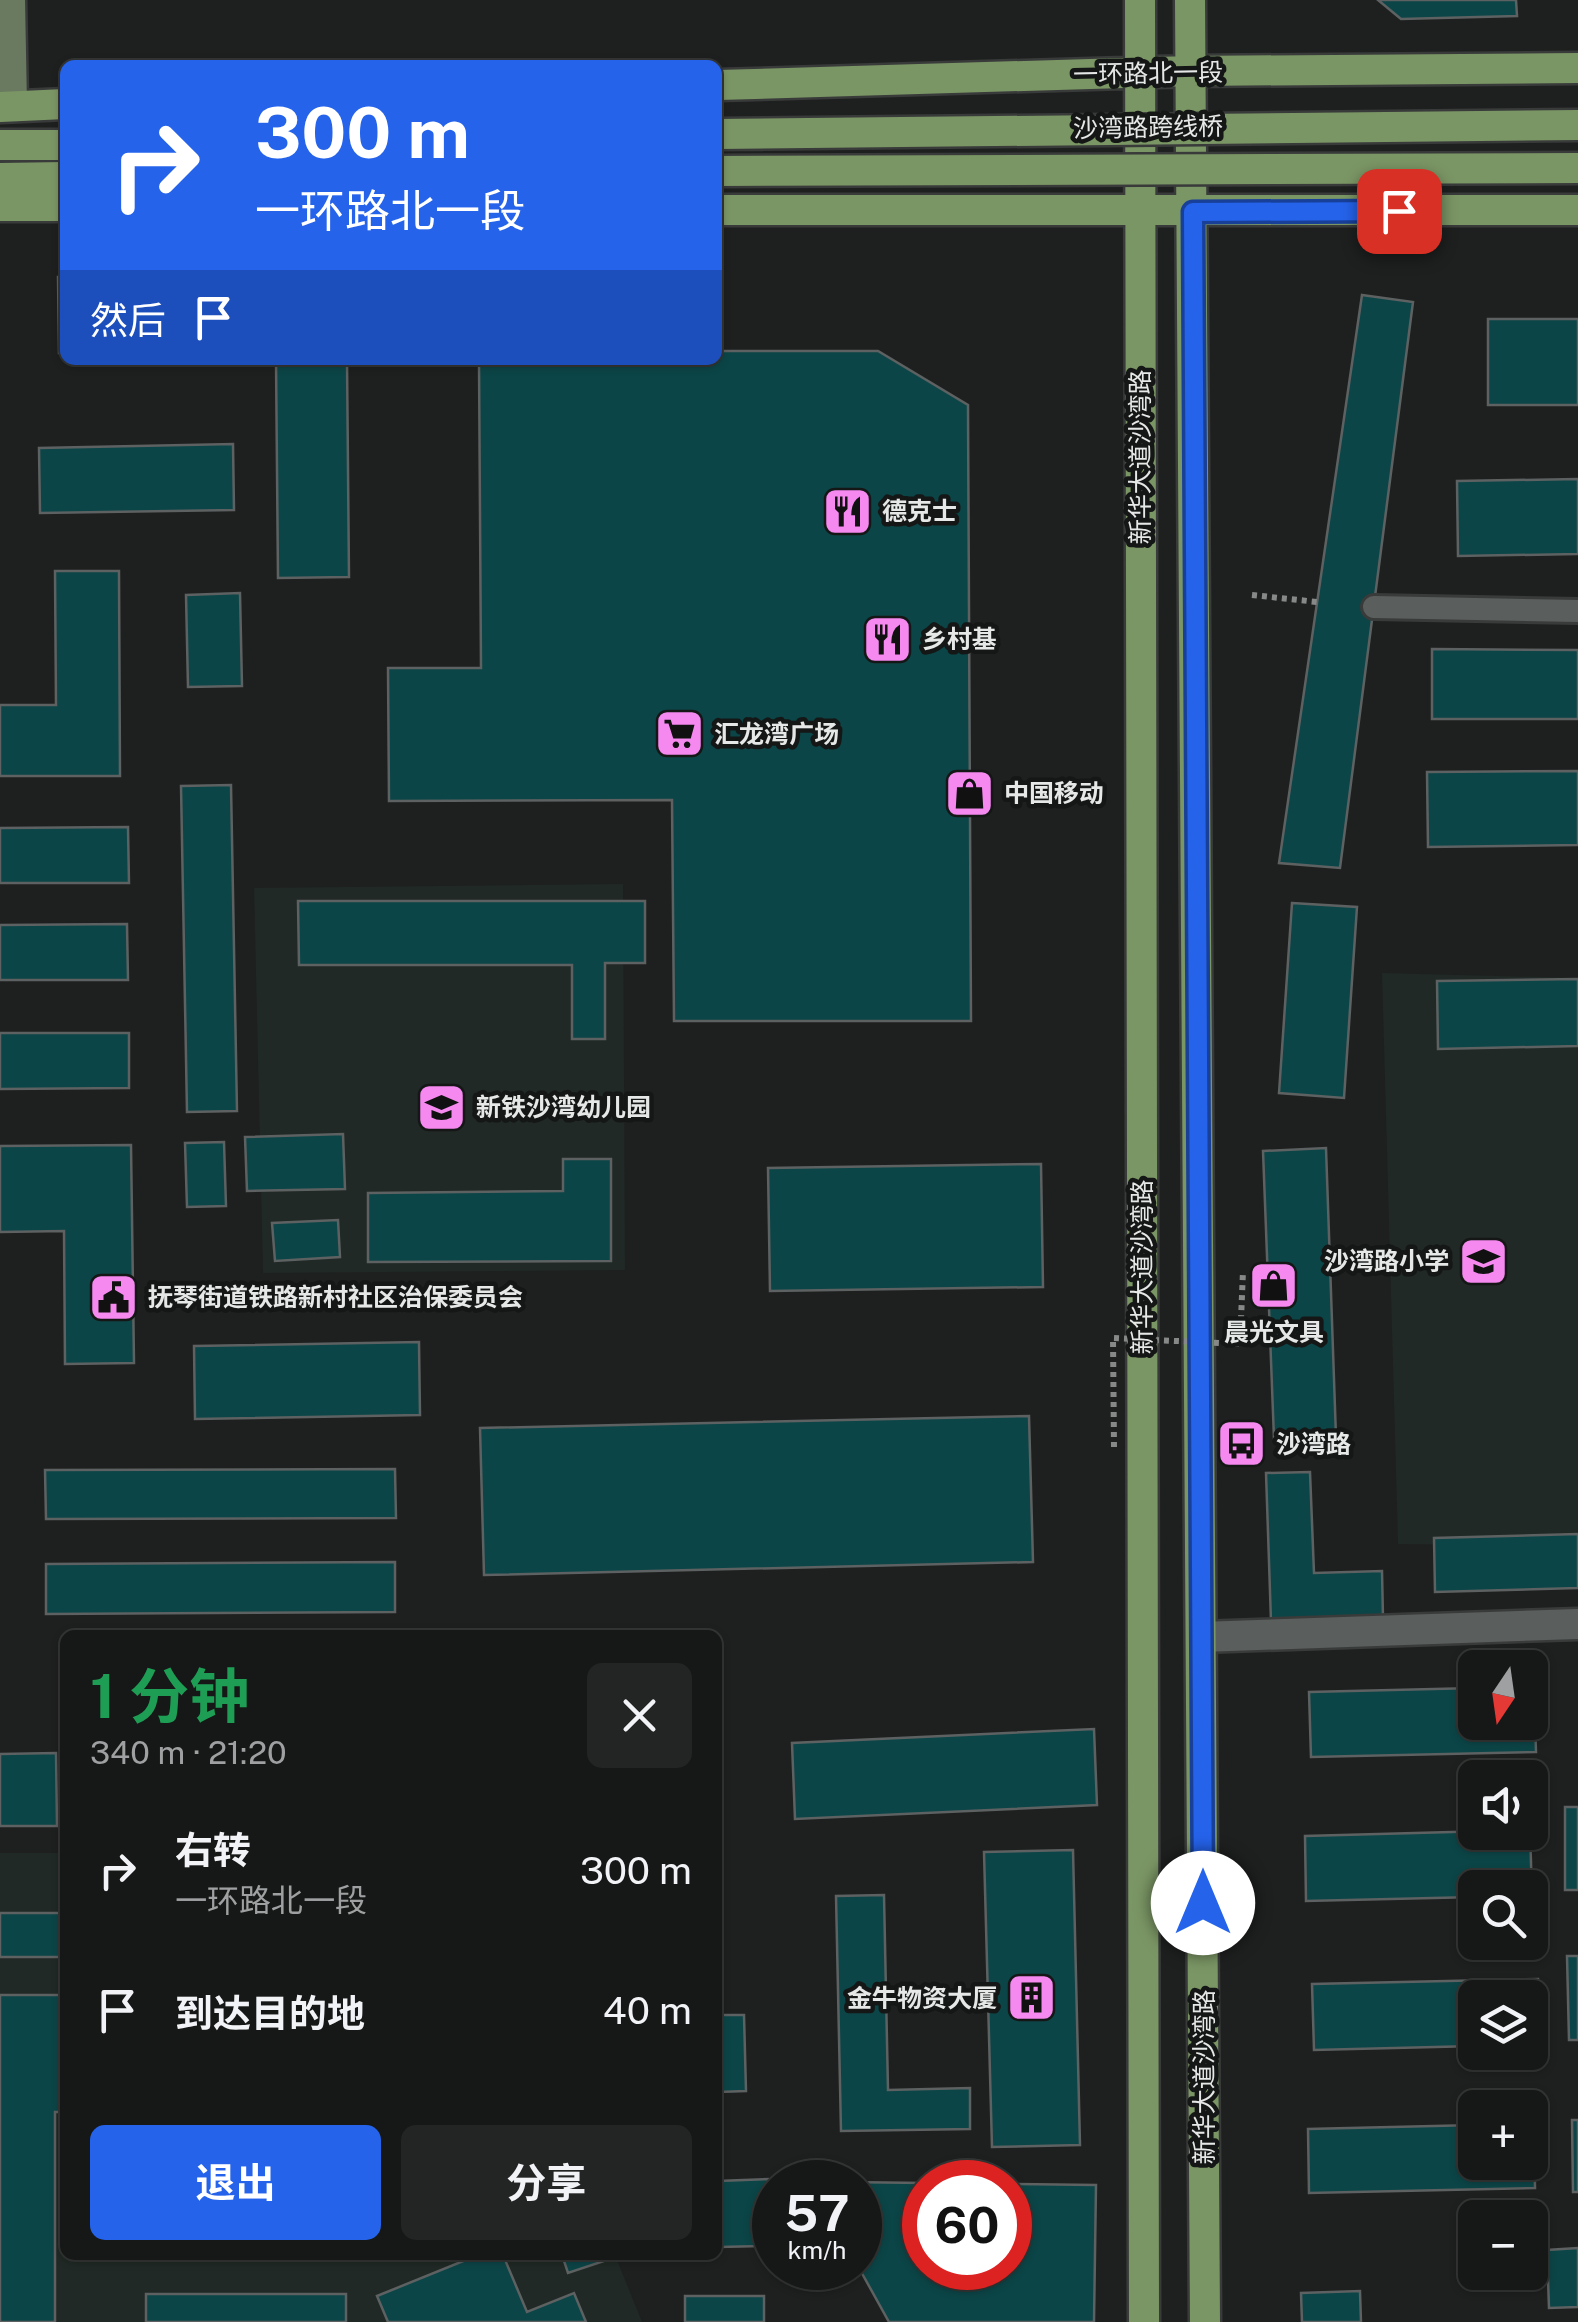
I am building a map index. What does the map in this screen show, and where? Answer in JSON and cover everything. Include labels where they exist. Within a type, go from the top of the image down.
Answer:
[{"type":"main road","name":"新华大道沙湾路","points":[[1140,0],[1144,2322]]},
{"type":"main road","name":"新华大道沙湾路","points":[[1190,0],[1205,2322]]},
{"type":"main road","name":"一环路北一段","points":[[722,85],[1190,71],[1578,68]]},
{"type":"main road","points":[[6,106],[60,104]]},
{"type":"main road","name":"沙湾路跨线桥","points":[[722,134],[1578,125]]},
{"type":"main road","points":[[9,145],[60,145]]},
{"type":"main road","name":"沙湾路跨线桥","points":[[722,171],[1578,168]]},
{"type":"main road","points":[[7,178],[60,177]]},
{"type":"main road","points":[[0,206],[60,206]]},
{"type":"main road","points":[[722,210],[1578,210]]},
{"type":"street","points":[[6,106],[10,0]]},
{"type":"street","points":[[1202,1636],[1574,1628]]},
{"type":"lane","points":[[1374,607],[1578,611]]},
{"type":"path","points":[[1252,595],[1317,602]]},
{"type":"path","points":[[1114,1447],[1113,1338],[1240,1344],[1244,1272]]},
{"type":"shaded area","name":"新铁沙湾幼儿园","points":[[623,884],[625,1270],[263,1273],[254,888]]},
{"type":"shaded area","name":"沙湾路小学","points":[[1382,973],[1578,978],[1578,1546],[1398,1544]]},
{"type":"shaded area","points":[[0,1853],[60,1853],[60,2260],[617,2260],[642,2322],[0,2322]]},
{"type":"building","points":[[1378,0],[1516,0],[1517,16],[1401,19]]},
{"type":"building","points":[[58,277],[60,277],[60,353]]},
{"type":"building","points":[[1362,295],[1413,302],[1340,868],[1279,863]]},
{"type":"building","points":[[1488,319],[1578,319],[1578,405],[1488,405]]},
{"type":"building","name":"汇龙湾广场","points":[[722,351],[878,351],[968,405],[971,1021],[674,1021],[672,800],[389,801],[388,668],[481,668],[479,365],[722,365]]},
{"type":"building","points":[[276,365],[347,365],[349,577],[278,578]]},
{"type":"building","points":[[233,444],[234,510],[40,513],[39,448]]},
{"type":"building","points":[[1578,479],[1578,554],[1458,556],[1457,481]]},
{"type":"building","points":[[55,571],[119,571],[120,776],[0,776],[0,705],[56,705]]},
{"type":"building","points":[[240,593],[242,686],[188,687],[186,595]]},
{"type":"building","points":[[1432,649],[1578,650],[1578,719],[1432,719]]},
{"type":"building","points":[[1578,771],[1578,845],[1428,847],[1427,772]]},
{"type":"building","points":[[231,785],[237,1111],[187,1112],[181,786]]},
{"type":"building","points":[[128,827],[129,883],[0,883],[0,828]]},
{"type":"building","points":[[298,901],[645,901],[645,963],[605,963],[605,1039],[572,1039],[572,965],[299,965]]},
{"type":"building","points":[[1292,903],[1357,907],[1344,1098],[1279,1093]]},
{"type":"building","points":[[127,924],[128,980],[0,980],[0,925]]},
{"type":"building","points":[[1578,979],[1578,1046],[1438,1049],[1437,981]]},
{"type":"building","points":[[0,1033],[129,1033],[129,1088],[0,1089]]},
{"type":"building","points":[[343,1134],[345,1189],[247,1191],[245,1137]]},
{"type":"building","points":[[224,1142],[226,1206],[187,1207],[185,1143]]},
{"type":"building","points":[[131,1145],[134,1363],[65,1364],[64,1231],[0,1232],[0,1146]]},
{"type":"building","points":[[1326,1148],[1336,1437],[1274,1439],[1263,1151]]},
{"type":"building","points":[[563,1159],[611,1159],[611,1261],[368,1262],[368,1193],[563,1191]]},
{"type":"building","points":[[1041,1164],[1043,1287],[770,1291],[768,1168]]},
{"type":"building","points":[[338,1220],[340,1257],[275,1261],[272,1223]]},
{"type":"building","points":[[419,1342],[420,1415],[195,1419],[194,1346]]},
{"type":"building","points":[[1029,1416],[1033,1562],[484,1575],[480,1428]]},
{"type":"building","points":[[395,1469],[396,1518],[46,1519],[45,1470]]},
{"type":"building","points":[[1310,1472],[1314,1573],[1382,1571],[1383,1618],[1271,1621],[1266,1473]]},
{"type":"building","points":[[1578,1534],[1578,1588],[1435,1592],[1434,1538]]},
{"type":"building","points":[[395,1562],[395,1612],[46,1614],[46,1564]]},
{"type":"building","points":[[1458,1688],[1458,1740],[1536,1740],[1536,1752],[1311,1757],[1309,1692]]},
{"type":"building","points":[[1094,1729],[1097,1805],[795,1819],[792,1743]]},
{"type":"building","points":[[56,1753],[57,1826],[0,1826],[0,1754]]},
{"type":"building","points":[[1565,1807],[1578,1807],[1578,1890],[1565,1890]]},
{"type":"building","points":[[1458,1832],[1458,1850],[1531,1850],[1531,1870],[1458,1870],[1458,1897],[1306,1901],[1305,1836]]},
{"type":"building","name":"金牛物资大厦","points":[[1073,1850],[1080,2145],[992,2147],[984,1852]]},
{"type":"building","points":[[884,1895],[888,2090],[970,2088],[970,2129],[841,2131],[836,1896]]},
{"type":"building","points":[[0,1913],[60,1913],[60,1957],[0,1957]]},
{"type":"building","points":[[1567,1956],[1578,1956],[1578,2040],[1569,2040]]},
{"type":"building","points":[[1458,1981],[1458,2046],[1314,2050],[1312,1984]]},
{"type":"building","points":[[0,1995],[60,1995],[60,2112],[55,2112],[55,2322],[0,2322]]},
{"type":"building","points":[[722,2015],[744,2015],[746,2091],[722,2092]]},
{"type":"building","points":[[1572,2120],[1578,2120],[1578,2192],[1573,2192]]},
{"type":"building","points":[[1458,2125],[1458,2180],[1535,2180],[1535,2188],[1309,2193],[1308,2129]]},
{"type":"building","points":[[752,2180],[752,2246],[722,2247],[722,2181]]},
{"type":"building","points":[[882,2182],[902,2183],[902,2290],[1032,2290],[1032,2184],[1096,2185],[1094,2322],[889,2322],[871,2290],[882,2290]]},
{"type":"building","points":[[1578,2248],[1578,2307],[1549,2308],[1548,2250]]},
{"type":"building","points":[[466,2260],[505,2260],[527,2312],[574,2293],[586,2322],[388,2322],[377,2296]]},
{"type":"building","points":[[564,2260],[604,2260],[604,2261],[568,2273]]},
{"type":"building","points":[[1360,2291],[1361,2322],[1302,2322],[1301,2293]]},
{"type":"building","points":[[146,2294],[346,2294],[346,2322],[146,2322]]},
{"type":"building","points":[[685,2296],[764,2296],[764,2322],[685,2322]]},
{"type":"place","name":"德克士","points":[[847,511]]},
{"type":"place","name":"乡村基","points":[[887,639]]},
{"type":"place","name":"汇龙湾广场","points":[[679,734]]},
{"type":"place","name":"中国移动","points":[[969,793]]},
{"type":"place","name":"新铁沙湾幼儿园","points":[[441,1107]]},
{"type":"place","name":"沙湾路小学","points":[[1484,1261]]},
{"type":"place","name":"晨光文具","points":[[1274,1286]]},
{"type":"place","name":"抚琴街道铁路新村社区治保委员会","points":[[113,1297]]},
{"type":"place","name":"沙湾路","points":[[1241,1444]]},
{"type":"place","name":"金牛物资大厦","points":[[1032,1998]]},
{"type":"route","points":[[1203,1903],[1193,212],[1399,211]]}]
